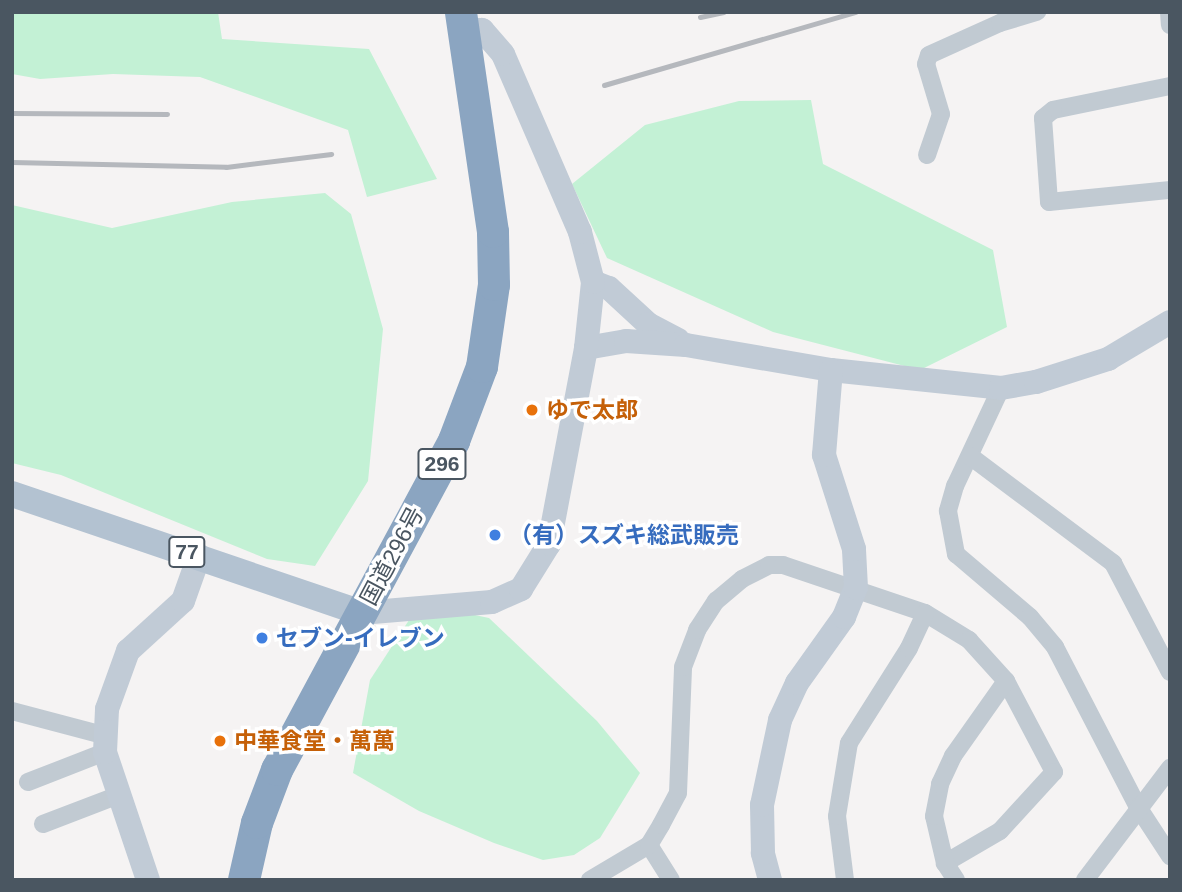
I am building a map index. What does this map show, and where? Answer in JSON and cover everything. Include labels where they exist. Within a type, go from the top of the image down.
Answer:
[{"type":"highway","name":"国道296号","points":[[244,880],[257,823],[277,770],[454,441],[482,367],[491,326],[494,232],[463,21]]},
{"type":"main road","name":"77","points":[[12,494],[361,613]]},
{"type":"street","points":[[927,155],[941,114],[926,64],[929,55],[1000,23],[1037,12]]},
{"type":"street","points":[[1168,12],[1170,25]]},
{"type":"street","points":[[361,613],[492,603],[521,589],[549,544],[586,348],[593,282],[580,232],[545,144],[503,54],[482,30],[463,21]]},
{"type":"street","points":[[1170,86],[1053,110],[1043,118],[1049,202],[1170,190]]},
{"type":"street","points":[[593,282],[609,288],[648,324],[686,345]]},
{"type":"street","points":[[586,348],[626,341],[686,345],[831,370],[1001,388],[1036,383],[1108,359],[1170,322]]},
{"type":"street","points":[[770,880],[763,853],[762,805],[780,720],[797,683],[844,617],[856,588],[854,549],[824,455],[831,370]]},
{"type":"street","points":[[1001,388],[948,511],[956,554],[1030,617],[1055,647],[1138,807],[1170,856]]},
{"type":"street","points":[[970,456],[1113,563],[1170,672]]},
{"type":"street","points":[[148,880],[116,796],[104,743],[115,678],[128,651],[183,601],[199,556]]},
{"type":"street","points":[[590,880],[649,845],[678,793],[683,667],[697,630],[716,601],[742,579],[769,565],[856,588],[925,613],[969,640],[1006,681],[1054,772],[1000,831],[945,863]]},
{"type":"street","points":[[845,880],[837,816],[849,743],[909,648],[925,613]]},
{"type":"street","points":[[956,880],[945,863],[934,816],[940,784],[953,756],[1006,681]]},
{"type":"street","points":[[12,711],[104,743]]},
{"type":"street","points":[[28,782],[104,743]]},
{"type":"street","points":[[1085,880],[1170,768]]},
{"type":"street","points":[[43,824],[116,796]]},
{"type":"street","points":[[649,845],[671,880]]},
{"type":"green space","points":[[12,12],[218,12],[222,39],[369,49],[437,179],[367,197],[348,130],[200,77],[113,74],[40,79],[12,74]]},
{"type":"green space","points":[[811,100],[823,164],[993,250],[1007,327],[920,370],[773,332],[607,258],[572,184],[645,125],[739,101]]},
{"type":"green space","points":[[325,193],[351,214],[383,329],[368,481],[315,566],[267,559],[61,475],[12,463],[12,205],[112,228],[232,202]]},
{"type":"green space","points":[[451,610],[489,618],[597,721],[640,773],[600,838],[574,855],[543,860],[494,843],[419,811],[353,773],[370,680],[411,617]]},
{"type":"railway","points":[[700,17],[723,12]]},
{"type":"railway","points":[[604,85],[856,12]]},
{"type":"railway","points":[[12,113],[167,114]]},
{"type":"railway","points":[[12,162],[226,167],[331,154]]},
{"type":"place","name":"ゆで太郎","points":[[532,410]]},
{"type":"place","name":"（有）スズキ総武販売","points":[[495,535]]},
{"type":"place","name":"セブン-イレブン","points":[[262,638]]},
{"type":"place","name":"中華食堂・萬萬","points":[[220,741]]}]
